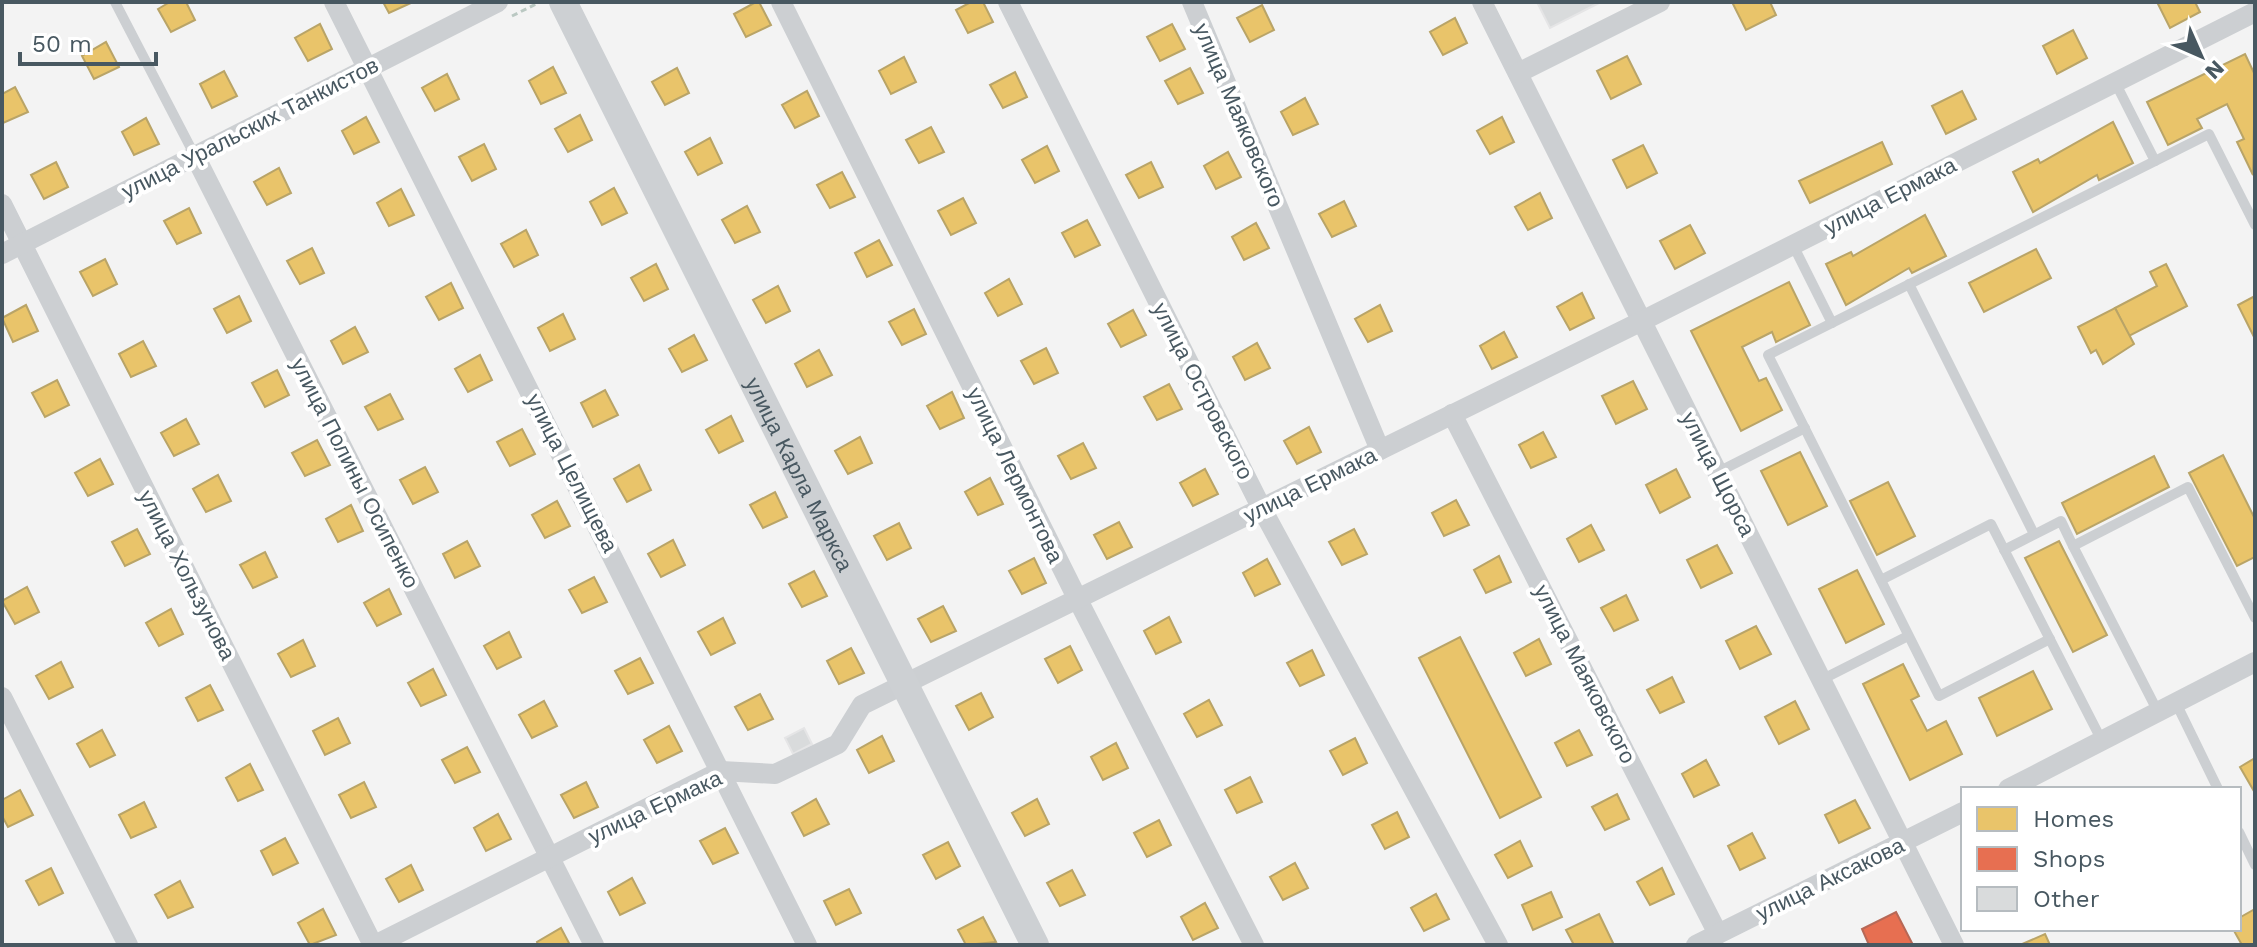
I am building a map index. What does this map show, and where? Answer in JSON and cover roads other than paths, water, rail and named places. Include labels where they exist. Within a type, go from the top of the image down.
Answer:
[{"type":"main road","name":"улица Карла Маркса","points":[[563,2],[1035,945]]},
{"type":"street","name":"улица Целищева","points":[[334,2],[807,945]]},
{"type":"street","name":"улица Уральских Танкистов","points":[[2,254],[498,2]]},
{"type":"street","name":"улица Лермонтова","points":[[781,2],[1078,600],[1254,945]]},
{"type":"street","name":"улица Островского","points":[[1008,2],[1262,509],[1498,945]]},
{"type":"street","name":"улица Маяковского","points":[[1192,2],[1380,450]]},
{"type":"street","name":"улица Щорса","points":[[1482,2],[1954,945]]},
{"type":"street","points":[[1518,73],[1660,2]]},
{"type":"street","name":"улица Ермака","points":[[374,945],[721,771],[775,774],[838,744],[862,705],[1642,321],[2255,12]]},
{"type":"street","name":"улица Полины Осипенко","points":[[195,156],[594,945]]},
{"type":"street","name":"улица Хользунова","points":[[2,204],[374,945]]},
{"type":"street","name":"улица Маяковского","points":[[1452,414],[1718,934]]},
{"type":"street","points":[[2012,787],[2255,662]]},
{"type":"street","points":[[2,697],[128,945]]},
{"type":"street","name":"улица Аксакова","points":[[1696,945],[1961,813]]},
{"type":"lane","name":"улица Полины Осипенко","points":[[115,2],[195,156]]},
{"type":"lane","points":[[2115,82],[2155,161]]},
{"type":"lane","points":[[2050,639],[1939,696],[1768,355],[2209,134],[2255,225]]},
{"type":"lane","points":[[2244,203],[2255,197]]},
{"type":"lane","points":[[1793,245],[1832,323]]},
{"type":"lane","points":[[1909,284],[2034,534]]},
{"type":"lane","points":[[1718,472],[1805,428]]},
{"type":"lane","points":[[2073,546],[2188,487],[2255,618]]},
{"type":"lane","points":[[2004,550],[2061,521],[2167,707],[2217,787]]},
{"type":"lane","points":[[1881,580],[1991,524],[2102,741]]},
{"type":"lane","points":[[1821,680],[1908,636]]},
{"type":"lane","points":[[2241,836],[2255,865]]}]
